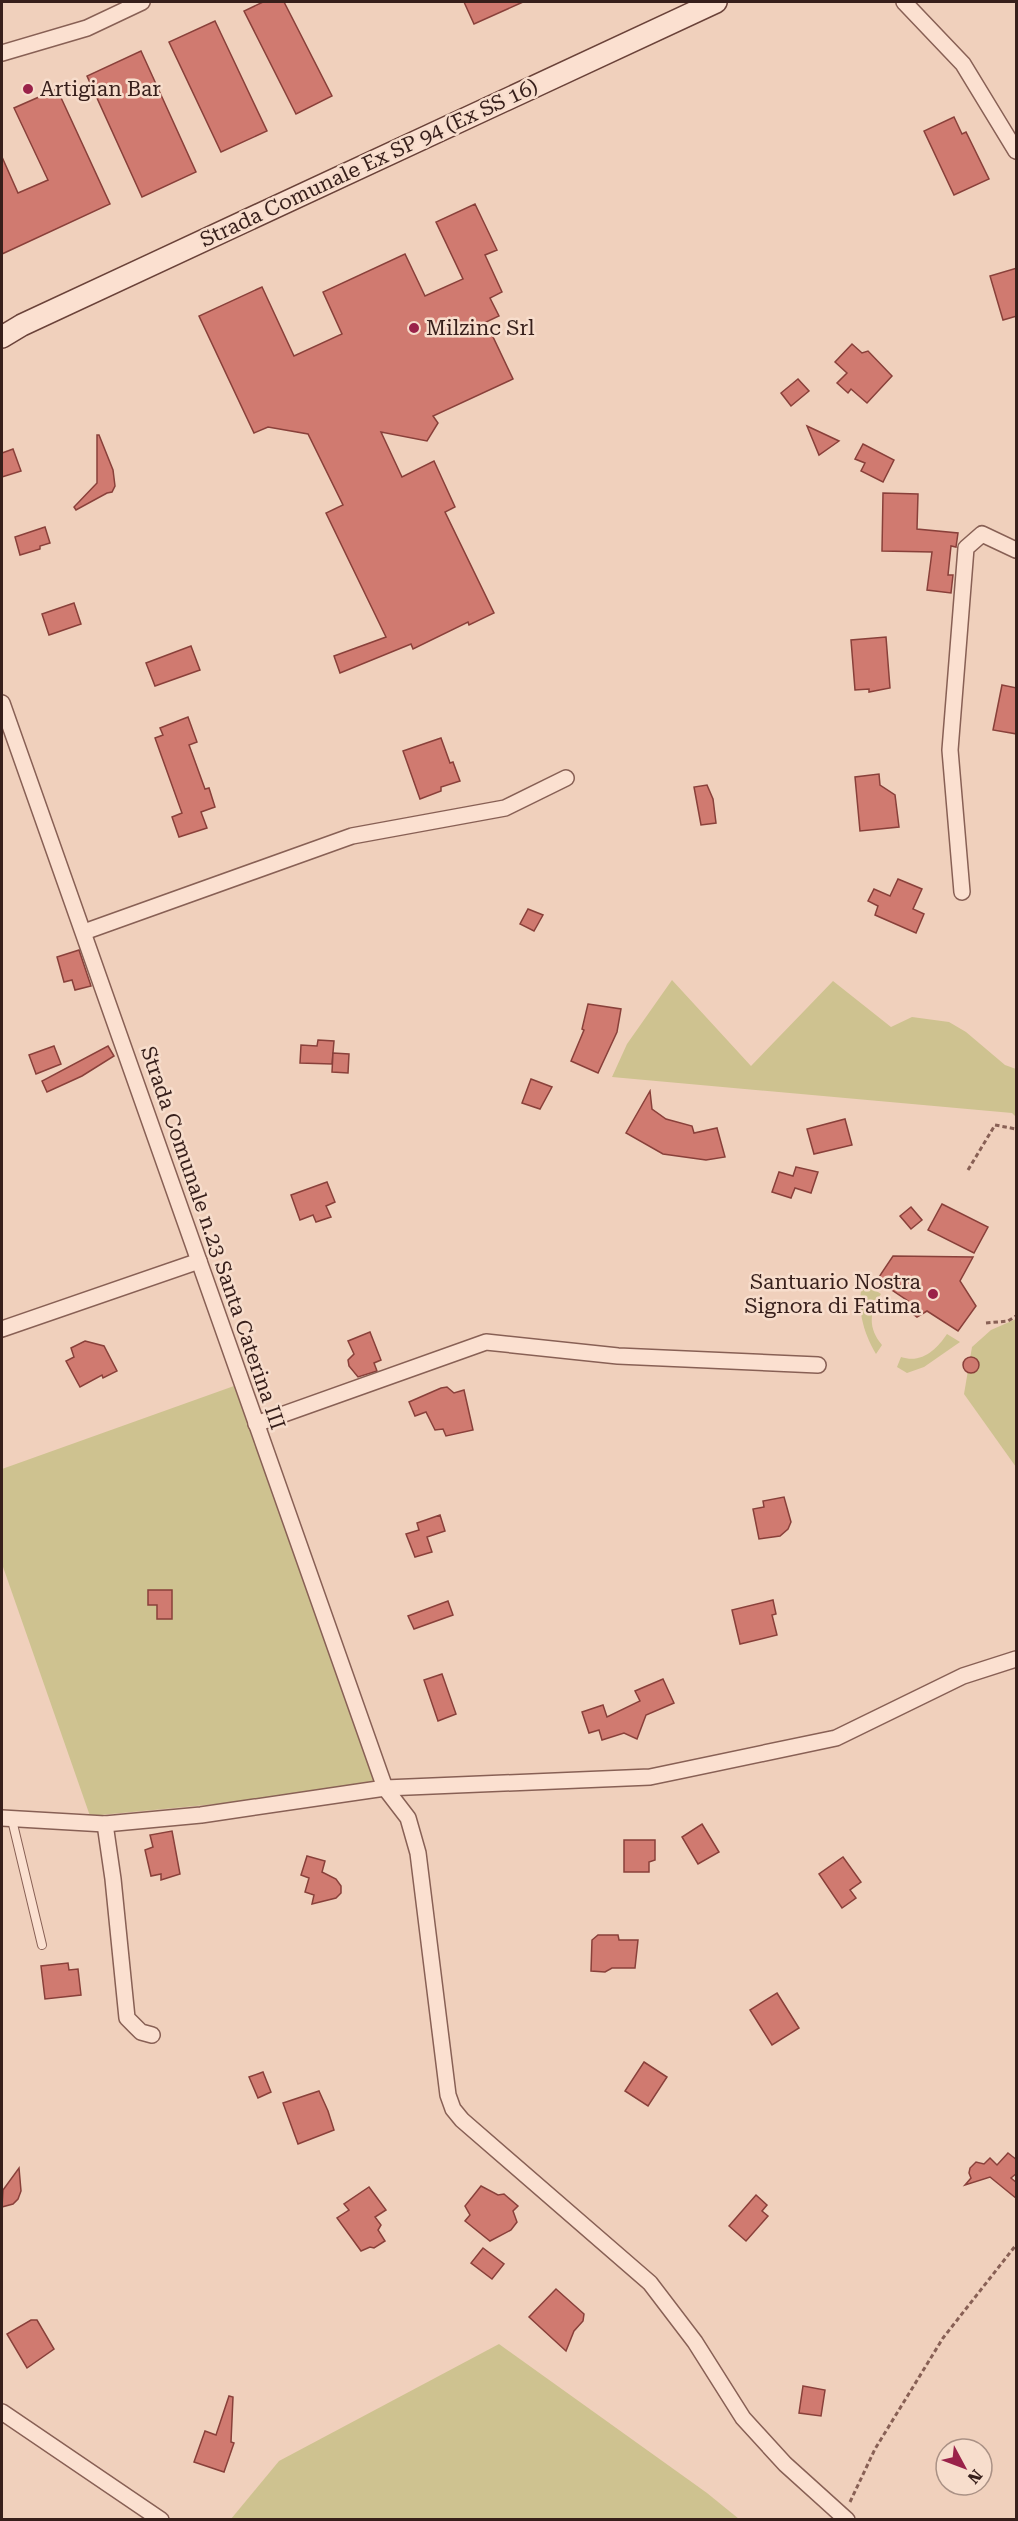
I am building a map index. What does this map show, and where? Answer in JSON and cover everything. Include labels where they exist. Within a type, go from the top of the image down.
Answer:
[{"type":"main road","name":"Strada Comunale Ex SP 94 (Ex SS 16)","points":[[2,337],[12,328],[717,2]]},
{"type":"street","points":[[2,52],[87,28],[142,2]]},
{"type":"street","points":[[904,2],[963,64],[1017,151]]},
{"type":"street","points":[[962,892],[950,750],[966,548],[982,534],[1017,550]]},
{"type":"street","name":"Strada Comunale n.23 Santa Caterina III","points":[[2,702],[385,1788],[408,1818],[418,1852],[448,2095],[453,2109],[462,2120],[650,2283],[695,2342],[743,2418],[785,2464],[845,2518]]},
{"type":"street","points":[[84,932],[352,836],[506,808],[566,778]]},
{"type":"street","points":[[2,1329],[199,1261]]},
{"type":"street","points":[[256,1424],[486,1342],[618,1356],[818,1365]]},
{"type":"street","points":[[7,1819],[105,1824],[201,1815],[385,1788],[650,1777],[836,1738],[963,1676],[1017,1659]]},
{"type":"street","points":[[105,1824],[127,2018],[141,2032],[152,2035]]},
{"type":"street","points":[[2,2412],[162,2520]]},
{"type":"lane","points":[[7,1819],[42,1945]]},
{"type":"path","points":[[968,1170],[995,1125],[1017,1129]]},
{"type":"path","points":[[986,1323],[1008,1321],[1017,1316]]},
{"type":"path","points":[[845,2518],[876,2449],[943,2338],[1017,2245]]},
{"type":"shaded area","points":[[672,980],[751,1066],[833,981],[891,1027],[912,1017],[949,1022],[966,1032],[1005,1065],[1016,1069],[1016,1117],[1012,1113],[612,1077],[627,1044]]},
{"type":"shaded area","points":[[863,1282],[881,1294],[872,1314],[872,1326],[882,1345],[876,1354],[862,1319],[860,1300]]},
{"type":"shaded area","points":[[1016,1319],[1016,1467],[964,1394],[972,1347],[991,1330]]},
{"type":"shaded area","points":[[947,1334],[960,1342],[924,1367],[907,1373],[897,1367],[901,1357],[909,1359],[928,1354]]},
{"type":"shaded area","points":[[234,1386],[385,1788],[90,1816],[2,1564],[2,1469]]},
{"type":"shaded area","points":[[499,2344],[707,2493],[739,2519],[231,2519],[279,2461]]},
{"type":"building","points":[[263,2],[284,2],[332,96],[296,114],[244,11]]},
{"type":"building","points":[[464,2],[523,2],[474,24]]},
{"type":"building","points":[[215,21],[267,131],[221,152],[169,42]]},
{"type":"building","points":[[141,51],[196,172],[142,197],[87,76]]},
{"type":"building","points":[[57,89],[110,204],[2,254],[2,157],[18,193],[48,180],[14,108]]},
{"type":"building","points":[[954,117],[962,134],[966,132],[989,179],[954,195],[924,131]]},
{"type":"building","points":[[475,204],[497,250],[485,255],[502,292],[490,298],[499,316],[486,322],[513,379],[433,416],[438,423],[427,441],[381,432],[402,477],[434,461],[455,507],[445,512],[494,613],[469,625],[468,622],[413,649],[411,644],[340,673],[334,656],[386,637],[326,513],[343,505],[308,434],[268,427],[254,433],[199,316],[262,287],[294,356],[342,334],[323,292],[405,254],[425,296],[463,279],[436,222]]},
{"type":"building","points":[[1017,268],[1017,316],[1003,320],[990,276]]},
{"type":"building","points":[[852,344],[862,353],[868,351],[892,376],[867,403],[851,389],[848,393],[837,383],[847,373],[835,362]]},
{"type":"building","points":[[798,379],[809,391],[791,406],[781,393]]},
{"type":"building","points":[[807,426],[839,441],[819,455]]},
{"type":"building","points":[[97,435],[99,435],[113,470],[115,486],[112,492],[76,510],[74,507],[97,483]]},
{"type":"building","points":[[863,444],[894,460],[883,482],[861,471],[865,463],[855,459]]},
{"type":"building","points":[[13,449],[21,471],[2,477],[2,453]]},
{"type":"building","points":[[883,493],[918,494],[917,529],[958,533],[956,547],[951,546],[948,575],[953,575],[951,593],[927,590],[932,552],[882,551]]},
{"type":"building","points":[[45,527],[50,543],[40,546],[40,549],[20,555],[15,537]]},
{"type":"building","points":[[74,603],[81,624],[49,635],[42,614]]},
{"type":"building","points":[[886,637],[890,688],[869,692],[869,689],[855,690],[851,640]]},
{"type":"building","points":[[191,646],[200,670],[155,686],[146,663]]},
{"type":"building","points":[[1002,685],[1017,688],[1017,734],[993,730]]},
{"type":"building","points":[[188,717],[197,742],[189,745],[205,789],[209,788],[215,807],[201,812],[207,828],[179,837],[172,817],[182,813],[155,738],[163,735],[160,728]]},
{"type":"building","points":[[441,738],[450,763],[453,762],[460,781],[441,787],[441,791],[420,799],[403,751]]},
{"type":"building","points":[[879,774],[880,785],[895,795],[899,827],[860,831],[855,777]]},
{"type":"building","points":[[707,785],[713,799],[716,823],[701,825],[694,787]]},
{"type":"building","points":[[898,879],[922,889],[913,909],[924,914],[916,933],[875,915],[878,906],[868,901],[874,889],[890,896]]},
{"type":"building","points":[[528,909],[543,915],[534,931],[520,924]]},
{"type":"building","points":[[79,950],[91,986],[75,990],[72,980],[64,982],[57,957]]},
{"type":"building","points":[[588,1004],[621,1009],[617,1032],[598,1073],[571,1061],[584,1030],[582,1029]]},
{"type":"building","points":[[318,1040],[334,1041],[332,1064],[300,1063],[301,1045],[317,1046]]},
{"type":"building","points":[[54,1046],[61,1064],[36,1074],[29,1055]]},
{"type":"building","points":[[108,1046],[114,1056],[82,1076],[47,1092],[42,1081]]},
{"type":"building","points":[[333,1053],[349,1054],[348,1073],[332,1072]]},
{"type":"building","points":[[531,1079],[552,1087],[540,1109],[522,1103]]},
{"type":"building","points":[[650,1091],[652,1109],[666,1119],[692,1126],[694,1133],[717,1128],[725,1157],[706,1160],[663,1154],[626,1133]]},
{"type":"building","points":[[845,1119],[852,1145],[814,1154],[807,1129]]},
{"type":"building","points":[[796,1167],[818,1172],[811,1193],[795,1188],[791,1198],[772,1192],[779,1172],[793,1176]]},
{"type":"building","points":[[327,1182],[335,1202],[326,1206],[331,1217],[316,1222],[313,1215],[300,1220],[291,1195]]},
{"type":"building","points":[[942,1204],[988,1227],[974,1253],[928,1230]]},
{"type":"building","points":[[911,1207],[922,1220],[911,1229],[900,1216]]},
{"type":"building","name":"Santuario Nostra Signora di Fatima","points":[[893,1256],[973,1257],[960,1281],[976,1306],[958,1331],[927,1311],[917,1317],[909,1311],[908,1301],[877,1280]]},
{"type":"building","points":[[370,1332],[381,1360],[374,1363],[377,1371],[358,1377],[349,1366],[348,1360],[354,1354],[348,1341]]},
{"type":"building","points":[[85,1341],[104,1346],[117,1371],[103,1378],[102,1375],[80,1387],[66,1361],[74,1357],[71,1348]]},
{"type":"building","points":[[971,1357],[979,1365],[971,1373],[963,1365]]},
{"type":"building","points":[[447,1387],[454,1393],[464,1390],[473,1430],[446,1436],[443,1429],[435,1430],[426,1412],[415,1416],[409,1402]]},
{"type":"building","points":[[784,1497],[791,1522],[788,1529],[780,1536],[759,1539],[753,1509],[764,1507],[763,1501]]},
{"type":"building","points":[[440,1515],[445,1531],[427,1537],[432,1552],[415,1557],[406,1534],[419,1530],[417,1523]]},
{"type":"building","points":[[148,1590],[172,1590],[172,1619],[157,1619],[157,1605],[148,1605]]},
{"type":"building","points":[[773,1600],[776,1614],[772,1615],[777,1635],[740,1644],[732,1610]]},
{"type":"building","points":[[448,1601],[453,1615],[414,1629],[408,1616]]},
{"type":"building","points":[[442,1674],[456,1714],[438,1721],[424,1680]]},
{"type":"building","points":[[663,1679],[674,1703],[646,1715],[637,1739],[624,1733],[602,1740],[599,1730],[589,1733],[582,1712],[603,1705],[607,1717],[640,1701],[635,1691]]},
{"type":"building","points":[[702,1824],[719,1852],[698,1864],[682,1837]]},
{"type":"building","points":[[172,1831],[180,1874],[161,1880],[161,1874],[151,1876],[145,1850],[153,1847],[150,1835]]},
{"type":"building","points":[[624,1840],[655,1840],[655,1860],[649,1862],[649,1872],[624,1872]]},
{"type":"building","points":[[307,1856],[325,1861],[322,1872],[336,1879],[341,1886],[341,1893],[336,1898],[312,1904],[314,1895],[305,1892],[309,1878],[301,1875]]},
{"type":"building","points":[[843,1857],[861,1882],[850,1890],[856,1898],[842,1908],[819,1874]]},
{"type":"building","points":[[598,1935],[618,1935],[619,1940],[638,1940],[635,1968],[612,1968],[605,1972],[591,1971],[592,1940]]},
{"type":"building","points":[[68,1963],[69,1970],[78,1969],[81,1995],[45,1999],[41,1966]]},
{"type":"building","points":[[777,1993],[799,2028],[772,2045],[750,2010]]},
{"type":"building","points":[[644,2062],[667,2077],[648,2106],[625,2091]]},
{"type":"building","points":[[263,2072],[271,2092],[258,2098],[249,2077]]},
{"type":"building","points":[[319,2091],[334,2130],[298,2144],[283,2103]]},
{"type":"building","points":[[1008,2153],[1017,2160],[1017,2173],[1011,2178],[1017,2183],[1017,2199],[990,2177],[965,2185],[971,2178],[970,2168],[976,2162],[984,2164],[990,2158],[997,2165]]},
{"type":"building","points":[[19,2168],[21,2191],[18,2199],[13,2204],[2,2207],[3,2190]]},
{"type":"building","points":[[481,2186],[498,2195],[504,2194],[518,2206],[513,2211],[517,2222],[511,2230],[490,2241],[465,2221],[470,2215],[465,2206]]},
{"type":"building","points":[[369,2187],[386,2210],[375,2217],[381,2225],[378,2230],[385,2241],[374,2248],[370,2247],[361,2251],[337,2218],[349,2210],[344,2204]]},
{"type":"building","points":[[756,2195],[767,2205],[762,2211],[768,2216],[746,2241],[729,2226]]},
{"type":"building","points":[[483,2248],[504,2264],[492,2279],[471,2263]]},
{"type":"building","points":[[556,2289],[584,2314],[583,2321],[574,2331],[566,2351],[529,2317]]},
{"type":"building","points":[[31,2320],[37,2320],[54,2349],[27,2368],[7,2334]]},
{"type":"building","points":[[803,2386],[825,2390],[821,2416],[799,2413]]},
{"type":"building","points":[[229,2396],[233,2397],[231,2442],[234,2443],[224,2472],[194,2462],[205,2431],[216,2435]]},
{"type":"place","name":"Artigian Bar","points":[[28,89]]},
{"type":"place","name":"Milzinc Srl","points":[[414,328]]},
{"type":"place","name":"Santuario Nostra Signora di Fatima","points":[[933,1294]]}]
